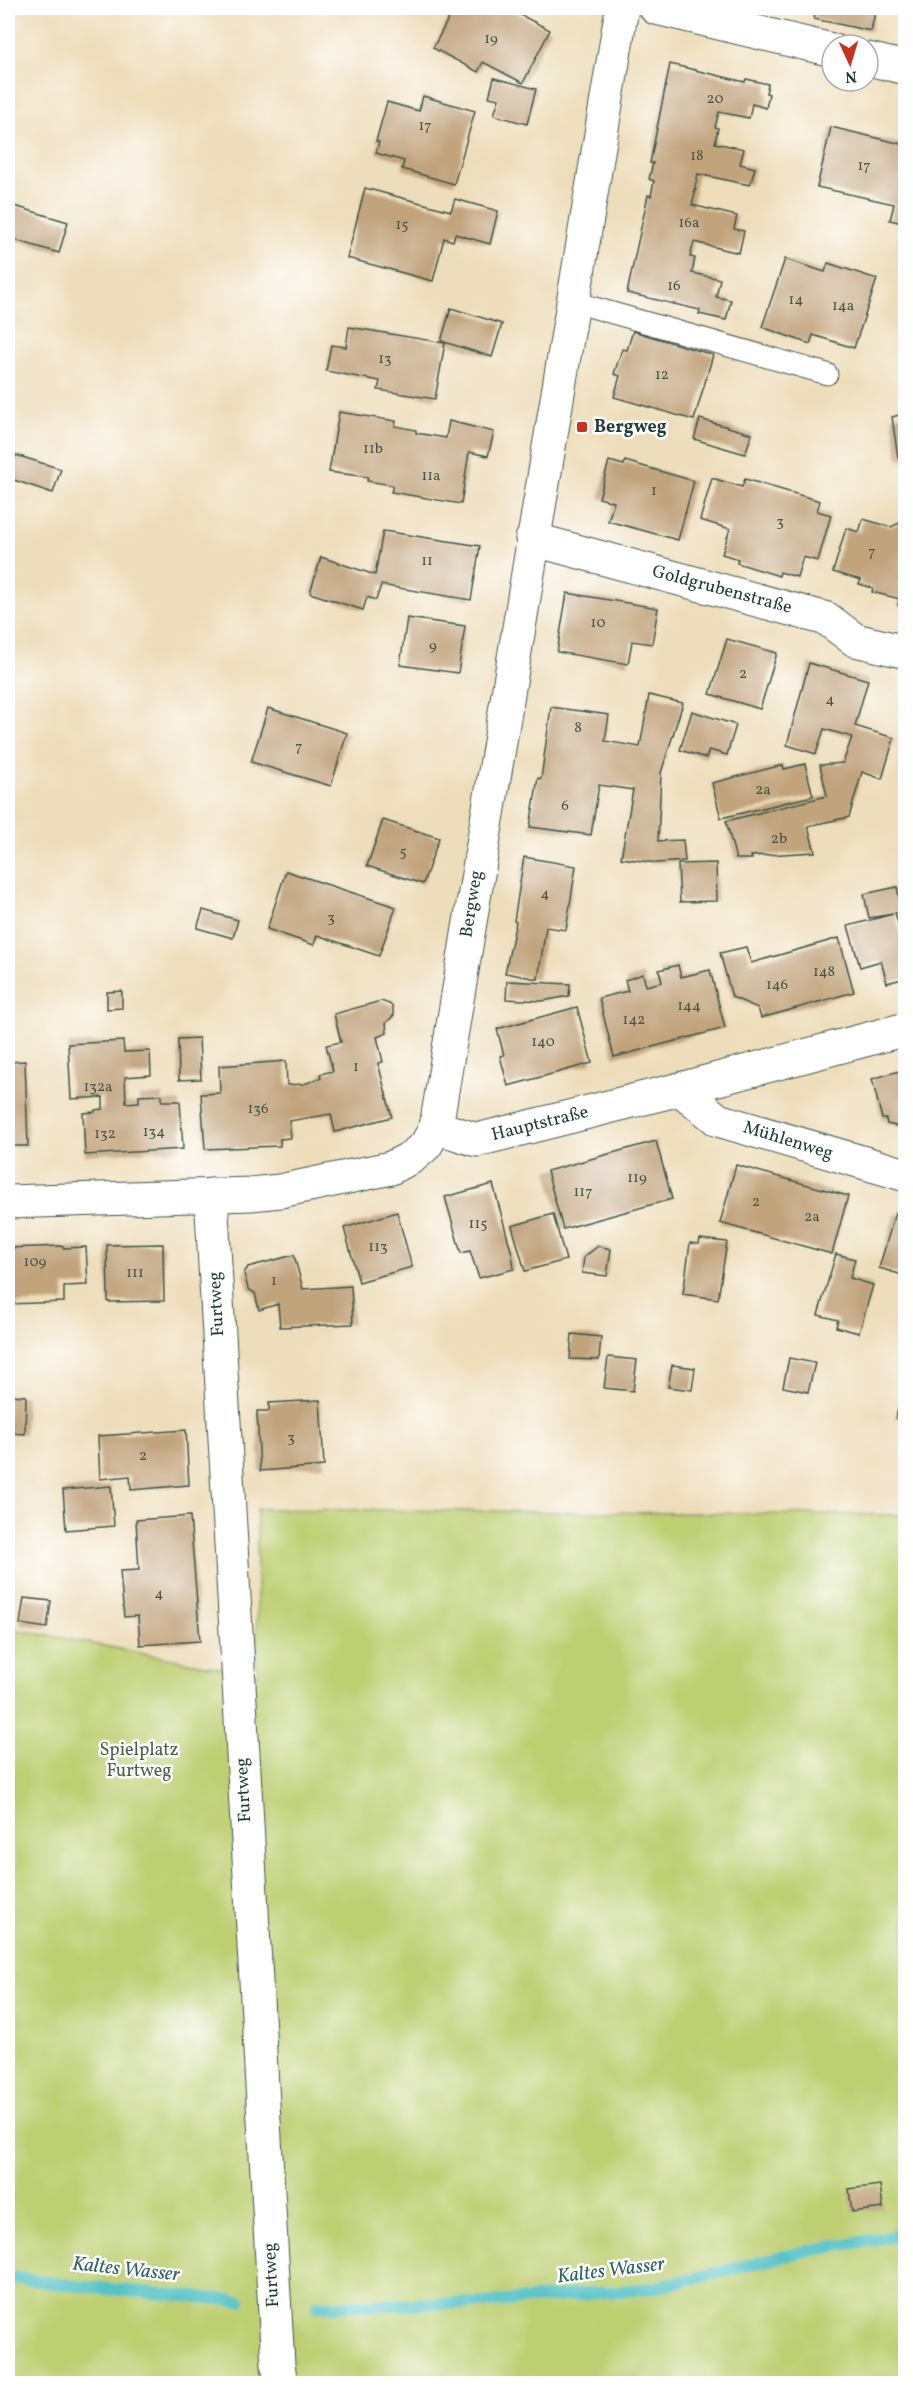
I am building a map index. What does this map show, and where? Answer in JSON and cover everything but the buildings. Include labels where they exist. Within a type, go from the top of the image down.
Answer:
[{"type":"street","name":"Bergweg","points":[[436,1127],[532,538],[574,302],[622,8]]},
{"type":"street","points":[[656,8],[820,47]]},
{"type":"street","points":[[880,62],[906,68]]},
{"type":"street","name":"Goldgrubenstraße","points":[[532,538],[827,619],[855,640],[906,652]]},
{"type":"street","name":"Hauptstraße","points":[[436,1127],[477,1140],[906,1029]]},
{"type":"street","name":"Mühlenweg","points":[[680,1089],[718,1120],[906,1175]]},
{"type":"street","points":[[8,1202],[211,1196],[280,1191],[391,1168],[412,1157],[426,1145],[436,1127]]},
{"type":"street","name":"Furtweg","points":[[211,1196],[277,2354],[281,2384]]},
{"type":"lane","points":[[574,302],[827,374]]},
{"type":"green space","name":"Spielplatz Furtweg","points":[[257,1509],[905,1515],[905,2383],[8,2383],[8,1628],[257,1675]]},
{"type":"waterway","name":"Kaltes Wasser","points":[[317,2306],[484,2303],[653,2288],[802,2252],[906,2234]]},
{"type":"waterway","name":"Kaltes Wasser","points":[[8,2277],[77,2286],[240,2301]]},
{"type":"place","name":"Bergweg","points":[[582,427]]}]
